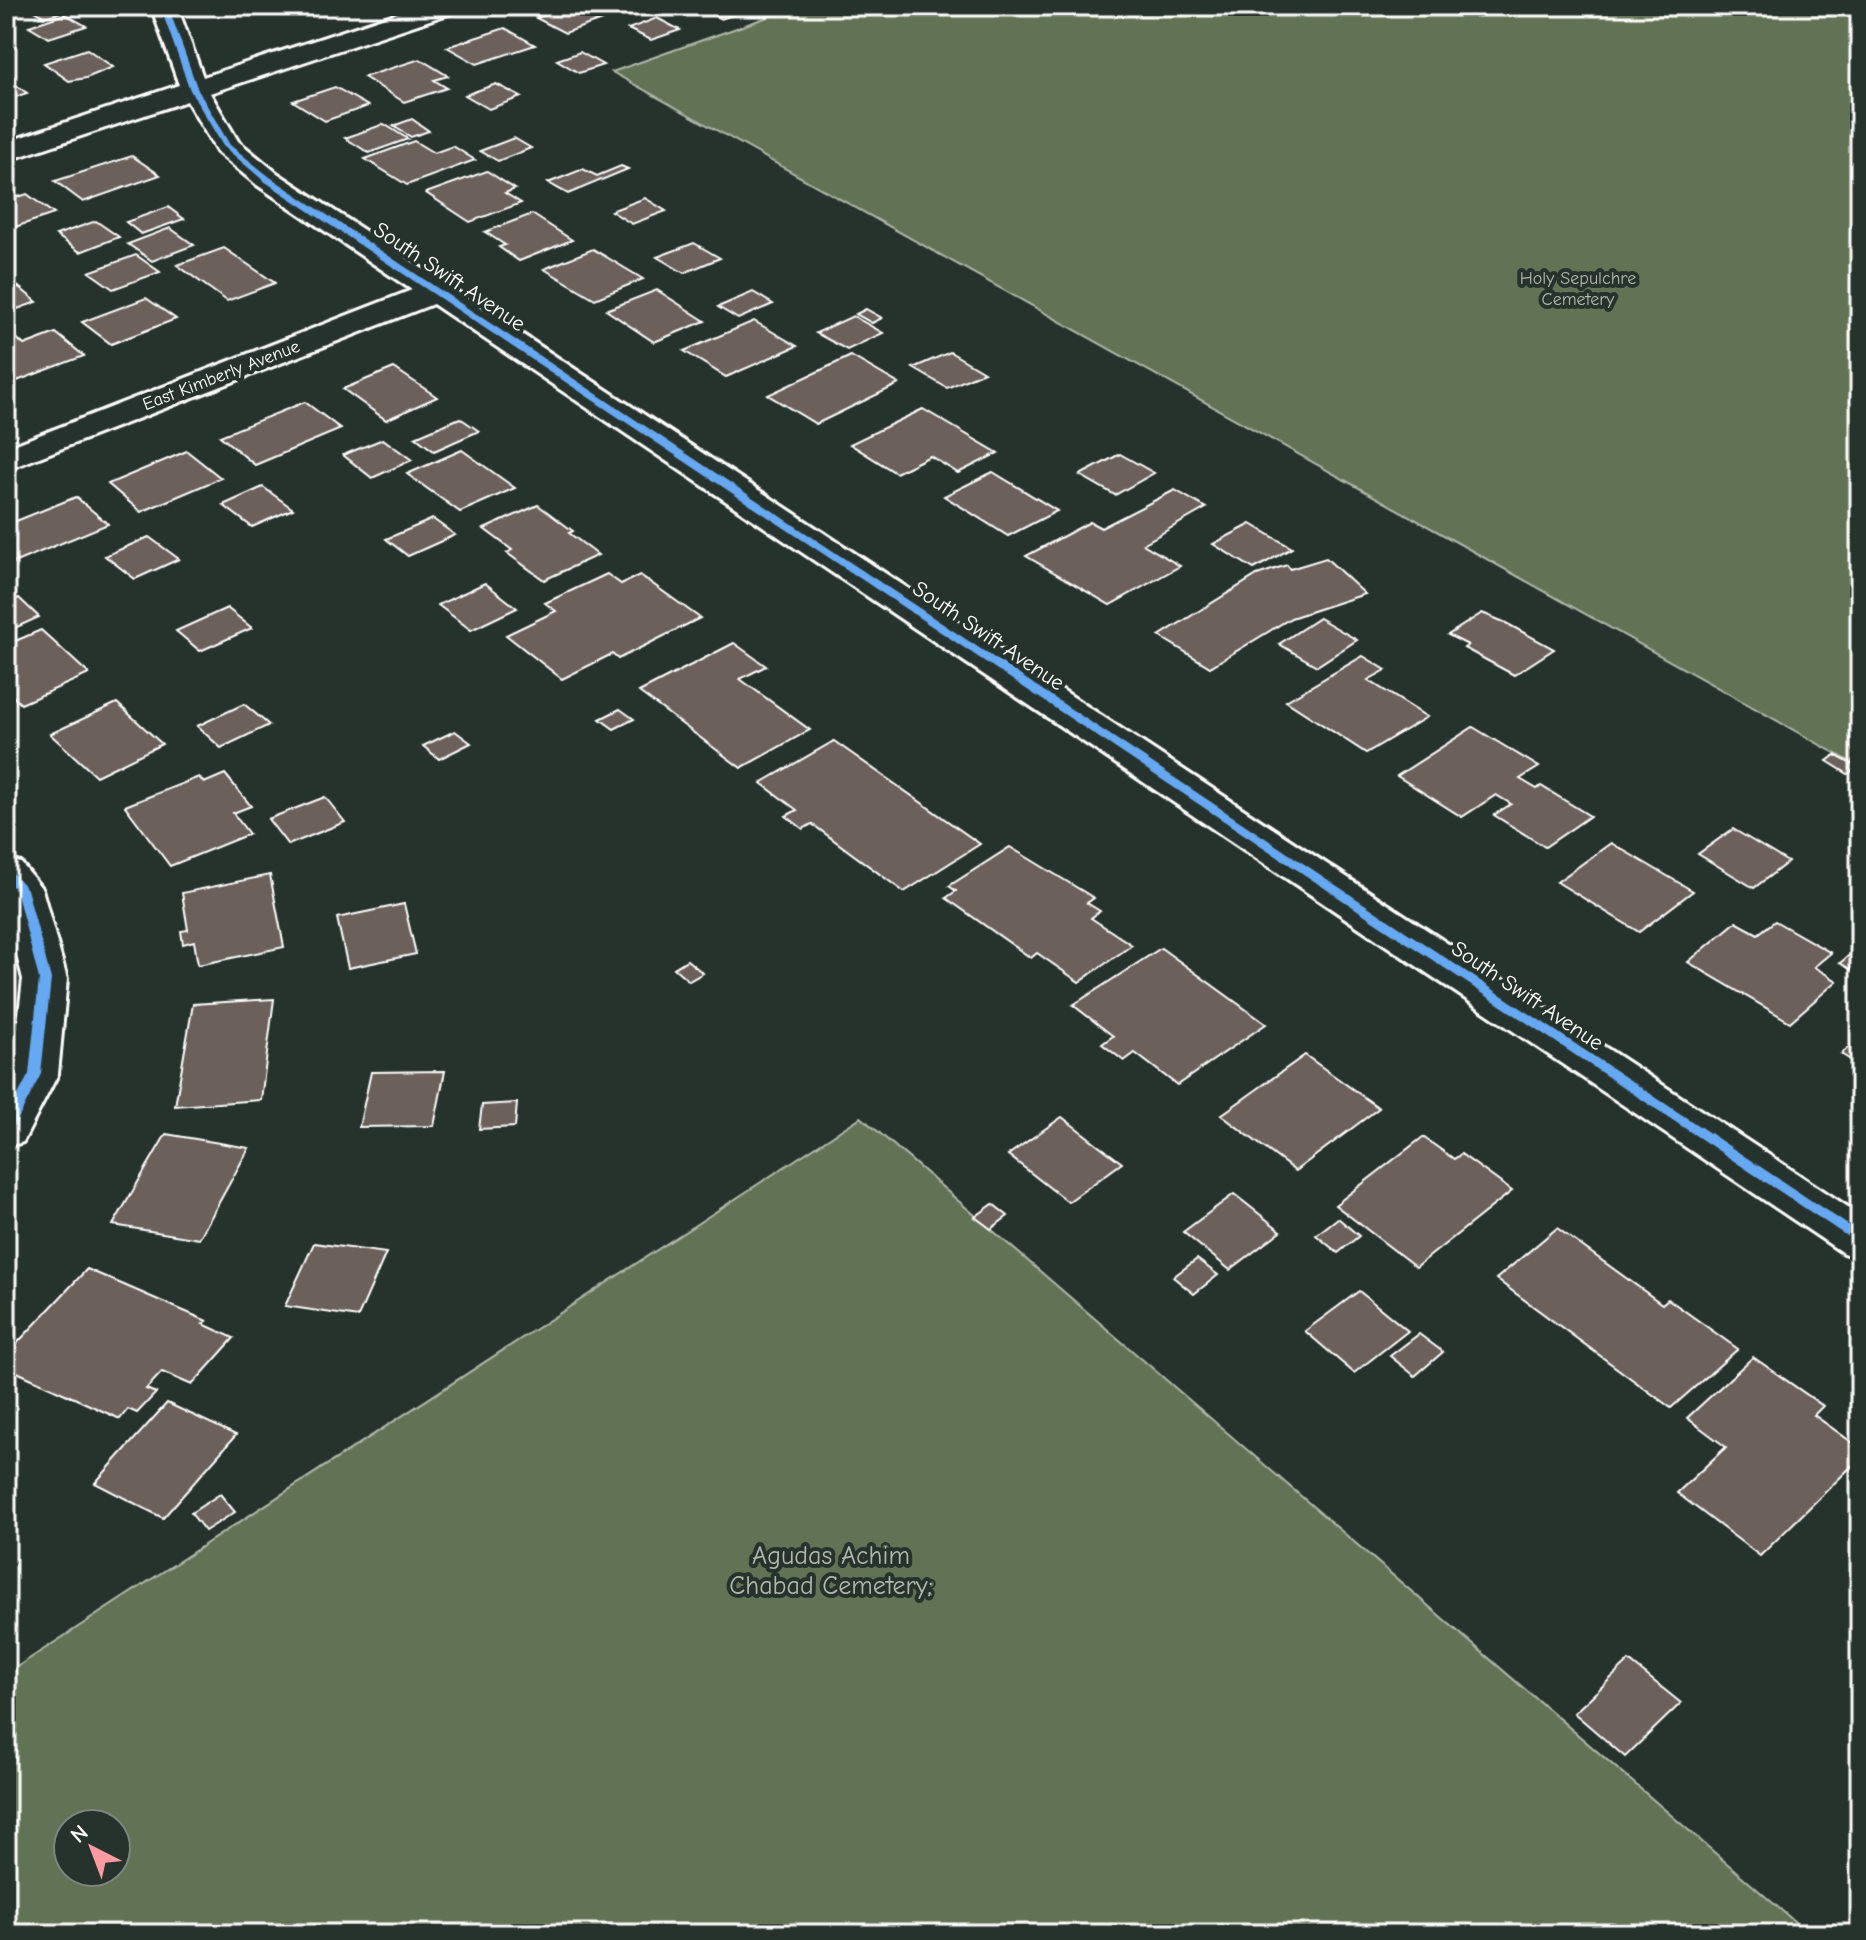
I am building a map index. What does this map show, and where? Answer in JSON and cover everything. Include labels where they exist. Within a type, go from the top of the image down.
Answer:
[{"type":"street","name":"South Swift Avenue","points":[[164,6],[194,90],[227,146],[267,179],[1860,1240]]},
{"type":"street","points":[[6,152],[445,6]]},
{"type":"street","name":"East Kimberly Avenue","points":[[6,460],[437,291]]},
{"type":"street","points":[[6,873],[21,889],[45,979],[35,1074],[6,1130]]},
{"type":"green space","name":"Holy Sepulchre Cemetery","points":[[799,6],[1860,6],[1860,767],[612,72]]},
{"type":"green space","name":"Agudas Achim Chabad Cemetery;","points":[[861,1117],[1809,1934],[6,1934],[6,1674]]},
{"type":"building","points":[[27,6],[81,6],[45,17]]},
{"type":"building","points":[[257,6],[300,6],[273,15]]},
{"type":"building","points":[[571,6],[594,6],[613,16],[565,33],[536,18]]},
{"type":"building","points":[[696,6],[758,6],[721,19]]},
{"type":"building","points":[[65,14],[86,26],[49,38],[29,26]]},
{"type":"building","points":[[657,18],[680,30],[651,40],[628,29]]},
{"type":"building","points":[[505,28],[535,45],[477,64],[447,47]]},
{"type":"building","points":[[87,49],[113,67],[69,81],[44,63]]},
{"type":"building","points":[[580,52],[603,65],[579,73],[557,60]]},
{"type":"building","points":[[420,59],[448,76],[434,80],[447,88],[404,102],[364,77]]},
{"type":"building","points":[[6,78],[27,93],[6,100]]},
{"type":"building","points":[[496,84],[521,97],[489,109],[465,95]]},
{"type":"building","points":[[335,87],[368,106],[325,121],[293,101]]},
{"type":"building","points":[[412,119],[429,131],[411,137],[393,126]]},
{"type":"building","points":[[384,124],[408,139],[369,153],[345,138]]},
{"type":"building","points":[[514,138],[531,148],[498,161],[480,151]]},
{"type":"building","points":[[414,141],[434,153],[453,146],[475,160],[407,185],[365,159]]},
{"type":"building","points":[[132,156],[160,175],[83,202],[55,181]]},
{"type":"building","points":[[621,166],[628,169],[568,194],[548,183],[583,169],[597,176]]},
{"type":"building","points":[[487,171],[515,189],[505,193],[521,203],[470,222],[426,193]]},
{"type":"building","points":[[27,194],[54,214],[6,230],[6,201]]},
{"type":"building","points":[[645,198],[666,211],[632,224],[611,211]]},
{"type":"building","points":[[168,207],[184,219],[141,234],[126,222]]},
{"type":"building","points":[[532,214],[572,240],[519,261],[499,247],[505,245],[485,232]]},
{"type":"building","points":[[96,221],[119,237],[80,252],[56,235]]},
{"type":"building","points":[[170,228],[194,245],[152,261],[128,244]]},
{"type":"building","points":[[694,243],[720,258],[684,273],[657,257]]},
{"type":"building","points":[[224,248],[275,283],[227,301],[177,265]]},
{"type":"building","points":[[593,249],[643,279],[595,299],[544,269]]},
{"type":"building","points":[[136,255],[160,272],[113,289],[89,272]]},
{"type":"building","points":[[15,284],[37,302],[6,313],[6,288]]},
{"type":"building","points":[[657,290],[705,321],[654,342],[606,310]]},
{"type":"building","points":[[753,292],[773,304],[738,319],[718,307]]},
{"type":"building","points":[[146,298],[176,319],[111,344],[82,322]]},
{"type":"building","points":[[866,309],[882,318],[872,323],[856,314]]},
{"type":"building","points":[[853,316],[883,333],[847,350],[816,333]]},
{"type":"building","points":[[754,321],[797,346],[726,377],[684,351]]},
{"type":"building","points":[[56,333],[84,356],[6,385],[6,336],[12,334],[24,345]]},
{"type":"building","points":[[950,352],[984,372],[947,388],[913,368]]},
{"type":"building","points":[[851,356],[899,384],[816,424],[768,395]]},
{"type":"building","points":[[394,368],[437,397],[386,420],[343,389]]},
{"type":"building","points":[[305,402],[341,429],[255,465],[220,436]]},
{"type":"building","points":[[923,409],[998,453],[958,473],[930,456],[896,473],[850,444]]},
{"type":"building","points":[[460,418],[479,431],[434,451],[415,437]]},
{"type":"building","points":[[383,439],[412,460],[372,478],[343,455]]},
{"type":"building","points":[[462,450],[515,488],[460,512],[407,474]]},
{"type":"building","points":[[187,451],[221,478],[141,512],[108,484]]},
{"type":"building","points":[[1120,454],[1154,473],[1115,495],[1080,475]]},
{"type":"building","points":[[993,472],[1057,511],[1008,536],[944,496]]},
{"type":"building","points":[[263,487],[293,509],[252,527],[223,505]]},
{"type":"building","points":[[1175,490],[1206,508],[1143,544],[1180,566],[1110,605],[1026,556],[1090,522],[1101,528]]},
{"type":"building","points":[[76,497],[108,524],[6,566],[6,525]]},
{"type":"building","points":[[538,505],[573,531],[569,533],[598,555],[544,580],[507,553],[512,550],[484,529]]},
{"type":"building","points":[[433,519],[455,535],[408,556],[386,539]]},
{"type":"building","points":[[1251,524],[1292,548],[1254,569],[1213,544]]},
{"type":"building","points":[[149,537],[179,559],[135,579],[105,556]]},
{"type":"building","points":[[1326,558],[1365,594],[1291,618],[1210,667],[1159,636],[1257,575],[1287,565],[1290,569]]},
{"type":"building","points":[[607,574],[621,584],[640,575],[700,618],[618,659],[612,654],[562,679],[506,635],[556,611],[545,603]]},
{"type":"building","points":[[485,583],[517,608],[471,630],[438,605]]},
{"type":"building","points":[[19,598],[39,617],[6,632],[6,603]]},
{"type":"building","points":[[227,608],[252,628],[200,651],[176,631]]},
{"type":"building","points":[[1482,613],[1554,649],[1514,675],[1464,648],[1468,645],[1448,635]]},
{"type":"building","points":[[1319,618],[1357,640],[1317,666],[1279,644]]},
{"type":"building","points":[[41,630],[89,674],[21,704],[6,690],[6,645]]},
{"type":"building","points":[[734,643],[766,666],[740,679],[810,730],[741,768],[639,692]]},
{"type":"building","points":[[1363,656],[1386,670],[1368,680],[1427,717],[1366,753],[1286,701]]},
{"type":"building","points":[[117,703],[162,744],[96,776],[50,734]]},
{"type":"building","points":[[244,704],[269,725],[221,748],[197,726]]},
{"type":"building","points":[[620,709],[634,719],[614,729],[600,719]]},
{"type":"building","points":[[1473,727],[1539,767],[1520,779],[1537,789],[1541,786],[1590,816],[1545,847],[1494,815],[1511,804],[1496,795],[1462,817],[1397,776]]},
{"type":"building","points":[[455,731],[471,743],[439,759],[423,746]]},
{"type":"building","points":[[834,741],[980,844],[904,892],[812,824],[803,829],[786,816],[797,810],[761,783]]},
{"type":"building","points":[[1835,755],[1857,767],[1848,774],[1827,761]]},
{"type":"building","points":[[225,774],[251,806],[233,813],[249,834],[170,866],[125,806],[199,777],[204,783]]},
{"type":"building","points":[[325,797],[345,822],[288,845],[268,819]]},
{"type":"building","points":[[1733,829],[1788,862],[1754,888],[1698,854]]},
{"type":"building","points":[[1611,843],[1693,891],[1639,932],[1557,882]]},
{"type":"building","points":[[1010,847],[1094,898],[1087,903],[1100,911],[1091,918],[1132,945],[1079,982],[1037,953],[1031,958],[946,898],[956,891],[949,886]]},
{"type":"building","points":[[270,875],[284,947],[198,965],[194,941],[183,944],[181,931],[188,930],[182,893]]},
{"type":"building","points":[[404,904],[416,954],[348,968],[337,918]]},
{"type":"building","points":[[1775,921],[1831,953],[1814,967],[1837,981],[1790,1022],[1688,962],[1736,922],[1758,934]]},
{"type":"building","points":[[1860,946],[1860,975],[1840,963]]},
{"type":"building","points":[[1161,948],[1266,1024],[1177,1085],[1135,1053],[1124,1061],[1102,1044],[1113,1036],[1073,1005]]},
{"type":"building","points":[[687,960],[703,973],[689,981],[674,968]]},
{"type":"building","points":[[274,999],[261,1100],[175,1106],[193,1004]]},
{"type":"building","points":[[1860,1038],[1860,1066],[1841,1054]]},
{"type":"building","points":[[1305,1055],[1379,1108],[1295,1171],[1221,1115]]},
{"type":"building","points":[[445,1071],[434,1126],[359,1127],[371,1072]]},
{"type":"building","points":[[517,1103],[515,1127],[479,1129],[482,1105]]},
{"type":"building","points":[[1062,1117],[1122,1163],[1068,1202],[1008,1155]]},
{"type":"building","points":[[166,1134],[249,1148],[199,1239],[113,1225]]},
{"type":"building","points":[[1423,1137],[1454,1159],[1461,1154],[1512,1191],[1416,1267],[1335,1205]]},
{"type":"building","points":[[1234,1194],[1281,1231],[1230,1270],[1183,1232]]},
{"type":"building","points":[[993,1204],[1008,1216],[991,1229],[975,1217]]},
{"type":"building","points":[[1338,1218],[1359,1236],[1338,1253],[1316,1235]]},
{"type":"building","points":[[1557,1228],[1662,1304],[1668,1299],[1738,1349],[1671,1408],[1496,1279]]},
{"type":"building","points":[[314,1243],[386,1253],[358,1317],[285,1306]]},
{"type":"building","points":[[1197,1259],[1218,1275],[1194,1294],[1173,1277]]},
{"type":"building","points":[[87,1269],[207,1321],[203,1324],[234,1338],[192,1385],[162,1372],[146,1389],[156,1393],[137,1413],[128,1409],[120,1419],[6,1367],[6,1355]]},
{"type":"building","points":[[1359,1291],[1408,1331],[1354,1373],[1305,1331]]},
{"type":"building","points":[[1419,1334],[1443,1352],[1415,1376],[1390,1356]]},
{"type":"building","points":[[1753,1357],[1823,1406],[1814,1415],[1860,1448],[1860,1458],[1760,1556],[1677,1493],[1726,1447],[1687,1418]]},
{"type":"building","points":[[167,1403],[236,1435],[163,1518],[95,1483]]},
{"type":"building","points":[[220,1494],[235,1512],[205,1531],[191,1513]]},
{"type":"building","points":[[1629,1661],[1681,1703],[1625,1757],[1574,1713]]},
{"type":"cycle path","points":[[164,6],[194,90],[227,146],[267,179],[1860,1240]]},
{"type":"cycle path","points":[[6,873],[21,889],[45,979],[35,1074],[6,1130]]}]
